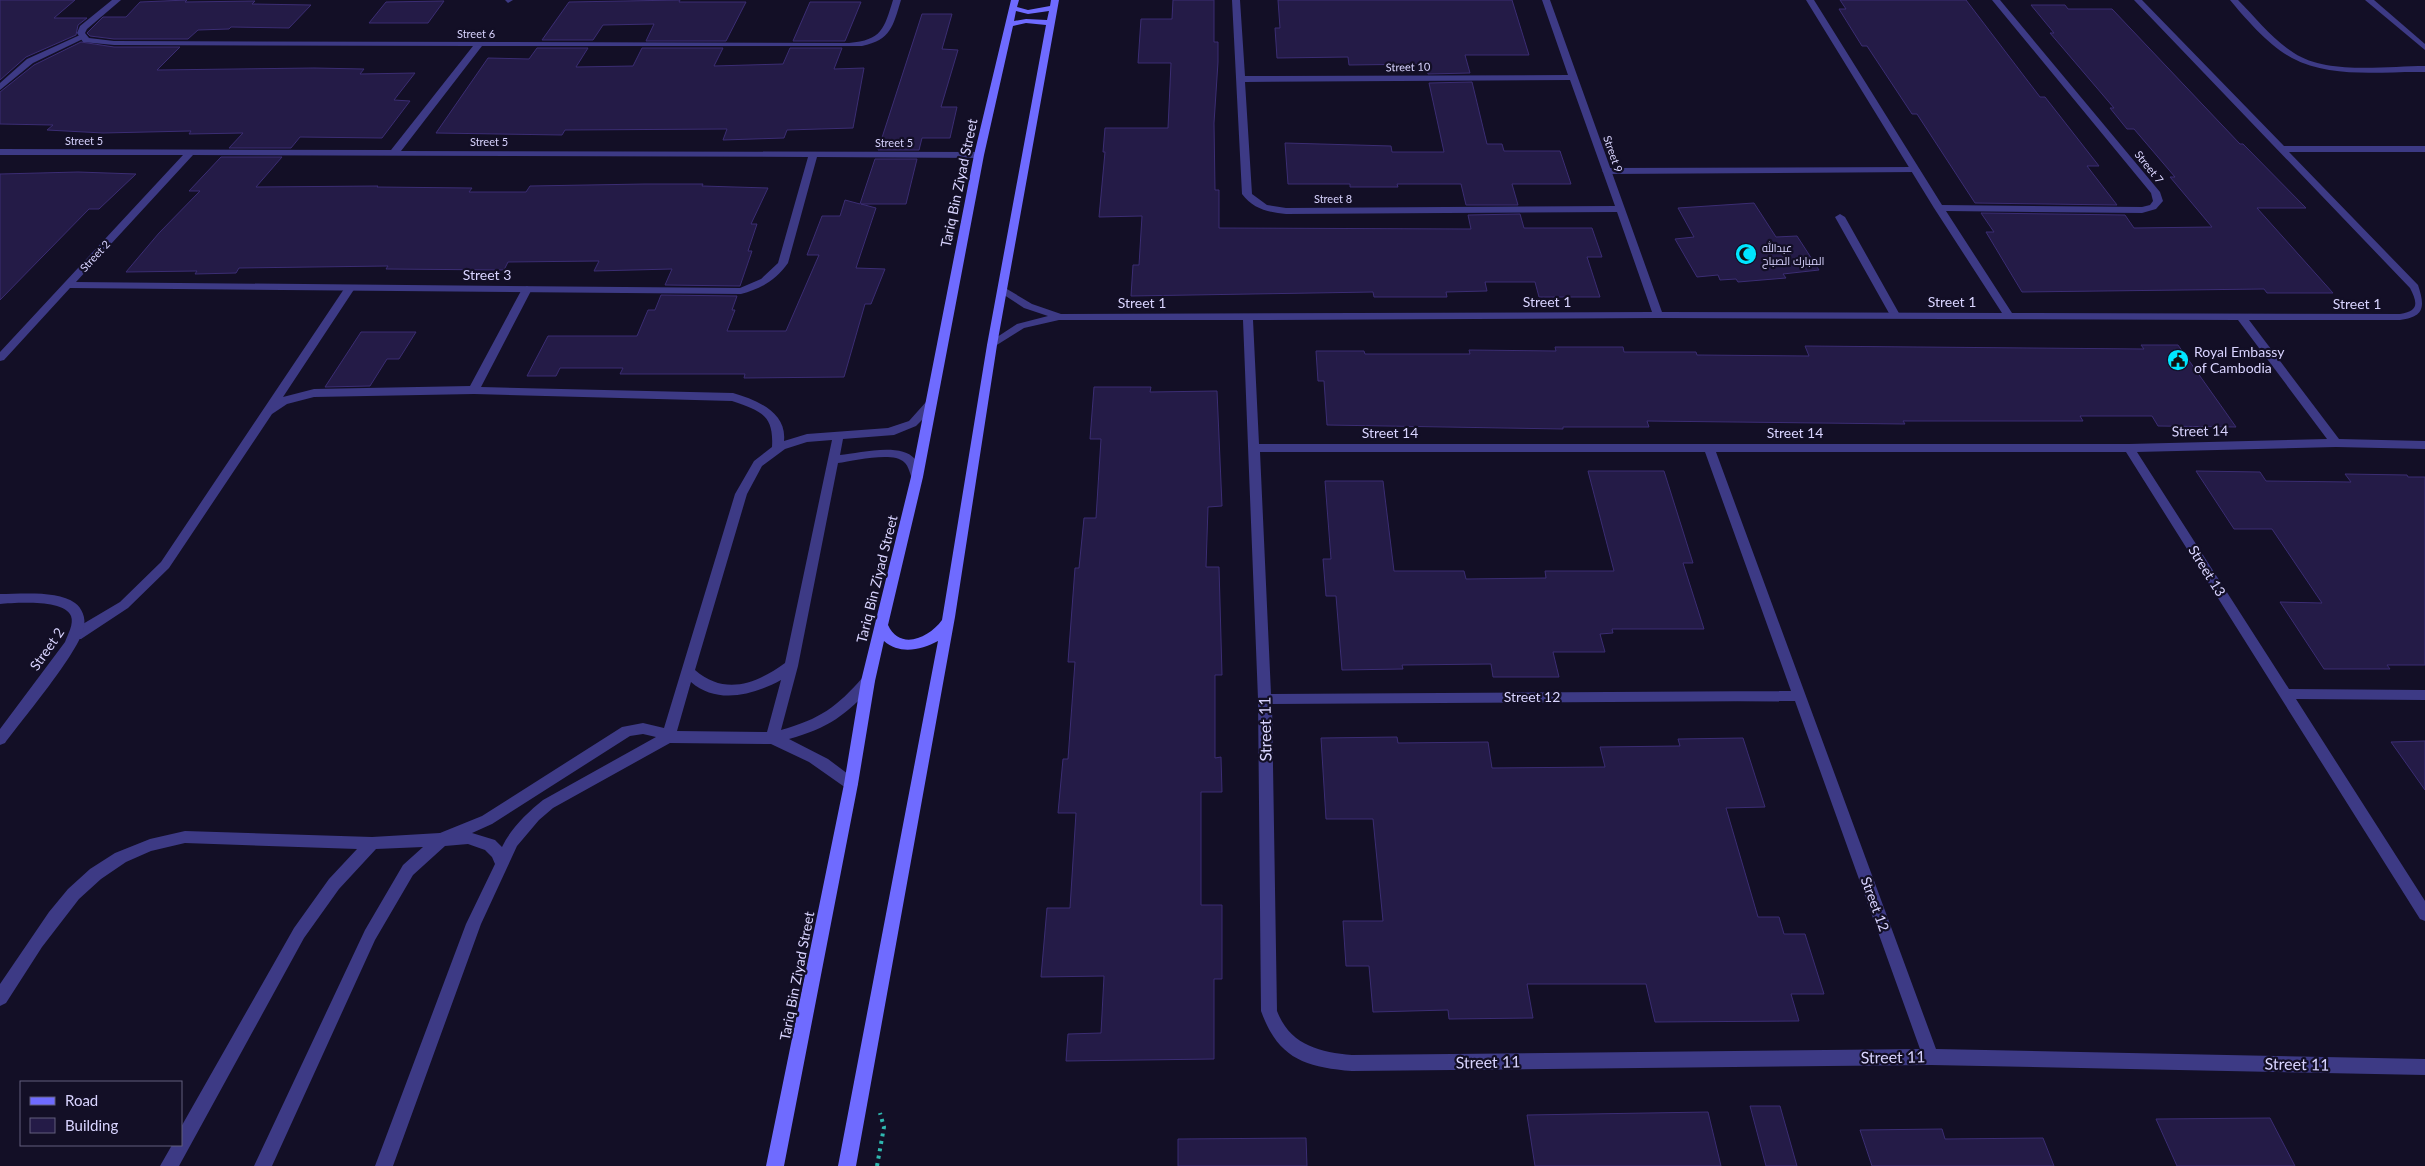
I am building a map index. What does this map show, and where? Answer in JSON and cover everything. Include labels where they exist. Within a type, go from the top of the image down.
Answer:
[{"type":"main road","points":[[847,1166],[949,617],[992,345],[1055,4],[1028,12],[1014,4]]},
{"type":"main road","name":"Tariq Bin Ziyad Street","points":[[775,1166],[851,784],[868,681],[917,477],[979,155],[1014,4]]},
{"type":"main road","points":[[1009,24],[1026,21],[1051,24]]},
{"type":"main road","points":[[881,624],[884,632],[890,639],[900,644],[911,645],[924,643],[939,634],[946,626],[949,617]]},
{"type":"street","points":[[0,87],[30,60],[83,37],[81,33],[83,28],[117,0]]},
{"type":"street","name":"Street 6","points":[[83,37],[93,42],[114,43],[478,46],[858,45],[873,41],[886,33],[897,0]]},
{"type":"street","name":"Street 8","points":[[1236,0],[1247,194],[1252,201],[1269,209],[1286,212],[1620,209]]},
{"type":"street","name":"Street 9","points":[[1546,0],[1658,315]]},
{"type":"street","points":[[1810,0],[1915,170],[2009,316]]},
{"type":"street","name":"Street 7","points":[[1939,208],[2142,210],[2153,207],[2158,201],[2155,192],[1996,0]]},
{"type":"street","name":"Street 1","points":[[992,345],[1021,326],[1059,317],[1658,315],[2400,318],[2414,314],[2421,306],[2420,295],[2414,287],[2138,0]]},
{"type":"street","points":[[2234,0],[2288,52],[2308,63],[2330,68],[2425,69]]},
{"type":"street","points":[[2369,0],[2425,48]]},
{"type":"street","points":[[394,153],[478,46]]},
{"type":"street","name":"Street 10","points":[[1242,80],[1574,76]]},
{"type":"street","points":[[2281,149],[2425,149]]},
{"type":"street","name":"Street 5","points":[[0,152],[979,155]]},
{"type":"street","name":"Street 2","points":[[0,358],[190,153]]},
{"type":"street","name":"Street 3","points":[[68,285],[735,291],[758,285],[773,275],[783,263],[813,154]]},
{"type":"street","points":[[1607,171],[1915,170]]},
{"type":"street","points":[[1840,217],[1895,316]]},
{"type":"street","points":[[76,635],[124,605],[153,579],[165,565],[350,288]]},
{"type":"street","points":[[474,390],[527,289]]},
{"type":"street","name":"Street 1","points":[[1003,291],[1028,306],[1059,317]]},
{"type":"street","name":"Street 11","points":[[1248,316],[1265,699],[1269,1010],[1273,1026],[1282,1037],[1302,1053],[1321,1060],[1352,1063],[1931,1057],[2425,1067]]},
{"type":"street","points":[[2242,318],[2336,443]]},
{"type":"street","points":[[265,413],[283,401],[304,394],[474,390],[733,398],[755,406],[772,418],[778,426],[778,447]]},
{"type":"street","points":[[668,737],[746,482],[757,465],[778,447],[794,440],[897,430],[918,420],[930,405]]},
{"type":"street","points":[[772,738],[790,666],[838,436]]},
{"type":"street","name":"Street 14","points":[[1254,448],[2129,448],[2336,443],[2425,445]]},
{"type":"street","name":"Street 12","points":[[1709,448],[1931,1057]]},
{"type":"street","name":"Street 13","points":[[2129,448],[2425,914]]},
{"type":"street","points":[[833,460],[894,453],[910,461],[917,477]]},
{"type":"street","name":"Street 2","points":[[0,599],[49,599],[62,601],[70,606],[78,618],[76,635],[0,739]]},
{"type":"street","points":[[688,671],[696,681],[709,688],[726,691],[743,690],[769,681],[790,666]]},
{"type":"street","points":[[384,1166],[474,924],[512,842],[521,830],[548,804],[668,737],[772,738],[789,734],[821,722],[848,704],[868,681]]},
{"type":"street","points":[[2285,694],[2425,695]]},
{"type":"street","name":"Street 12","points":[[1265,699],[1799,696]]},
{"type":"street","points":[[263,1166],[370,935],[408,870],[442,839],[487,820],[627,731],[644,727],[654,728],[668,737]]},
{"type":"street","points":[[772,738],[808,753],[828,765],[851,784]]},
{"type":"street","points":[[0,998],[58,911],[74,891],[116,859],[140,848],[186,837],[372,842],[442,839],[479,840],[490,845],[498,853],[502,864]]},
{"type":"street","points":[[182,1142],[299,932],[334,884],[372,842]]},
{"type":"street","points":[[169,1166],[180,1146]]},
{"type":"building","points":[[0,0],[75,0],[54,18],[87,18],[78,25],[76,35],[26,57],[0,80]]},
{"type":"building","points":[[187,0],[185,2],[255,1],[252,4],[311,5],[289,28],[231,27],[229,29],[198,30],[188,39],[114,39],[90,36],[87,33],[103,17],[126,17],[140,2]]},
{"type":"building","points":[[680,0],[679,2],[746,2],[726,41],[646,41],[654,24],[603,25],[593,40],[542,40],[569,2]]},
{"type":"building","points":[[1173,0],[1214,0],[1214,42],[1218,42],[1214,123],[1215,190],[1219,190],[1219,228],[1471,229],[1468,215],[1520,214],[1524,228],[1592,228],[1602,257],[1587,257],[1600,297],[1539,297],[1535,282],[1485,282],[1487,291],[1446,292],[1447,297],[1374,297],[1373,292],[1131,296],[1133,265],[1139,265],[1142,216],[1099,217],[1105,152],[1103,152],[1105,128],[1168,128],[1171,63],[1138,63],[1141,19],[1172,19]]},
{"type":"building","points":[[1278,0],[1512,0],[1529,55],[1465,55],[1470,73],[1428,74],[1426,64],[1349,65],[1348,57],[1277,58],[1275,28],[1280,28]]},
{"type":"building","points":[[1840,0],[1966,0],[2040,97],[2045,97],[2099,166],[2087,166],[2117,205],[1975,203],[1917,114],[1912,114],[1867,46],[1862,46],[1839,9],[1846,9]]},
{"type":"building","points":[[444,1],[428,23],[369,23],[386,2]]},
{"type":"building","points":[[810,2],[861,2],[845,41],[793,41]]},
{"type":"building","points":[[2031,5],[2065,5],[2068,9],[2112,9],[2240,144],[2243,144],[2306,208],[2257,208],[2333,293],[2267,293],[2264,289],[2022,292],[1986,232],[1994,232],[1981,213],[2125,215],[2134,228],[2212,227],[2170,177],[2175,177],[2134,129],[2127,129],[2110,108],[2114,108],[2050,33],[2054,33]]},
{"type":"building","points":[[922,14],[952,14],[942,49],[958,50],[941,107],[957,107],[950,138],[922,138],[919,150],[878,150]]},
{"type":"building","points":[[81,42],[114,47],[180,47],[157,70],[314,68],[364,69],[360,74],[415,73],[394,100],[410,101],[382,138],[300,137],[291,148],[229,148],[243,133],[189,134],[191,131],[103,133],[47,130],[53,125],[0,124],[0,92],[34,65]]},
{"type":"building","points":[[537,48],[588,48],[576,67],[633,66],[642,48],[723,48],[714,66],[783,64],[790,48],[842,48],[834,69],[864,68],[853,128],[787,130],[784,138],[723,140],[727,129],[565,130],[562,135],[436,133],[488,58],[529,59]]},
{"type":"building","points":[[1472,82],[1487,144],[1502,144],[1504,151],[1560,151],[1571,184],[1512,184],[1518,205],[1466,205],[1461,184],[1397,184],[1398,187],[1350,187],[1350,184],[1288,184],[1285,143],[1391,146],[1392,152],[1444,152],[1429,83]]},
{"type":"building","points":[[221,157],[282,157],[256,187],[378,186],[472,188],[469,192],[526,192],[530,186],[645,184],[703,184],[702,186],[768,188],[751,224],[757,224],[748,251],[752,251],[740,286],[665,285],[672,269],[594,271],[599,261],[508,262],[504,270],[386,269],[388,266],[239,268],[236,273],[195,274],[197,271],[126,272],[159,233],[200,191],[189,191]]},
{"type":"building","points":[[875,159],[917,159],[906,204],[861,204],[876,208],[856,268],[885,269],[871,304],[865,304],[844,377],[744,378],[745,374],[620,374],[623,368],[560,368],[556,376],[527,376],[548,336],[637,336],[648,310],[655,310],[661,295],[737,296],[732,310],[735,310],[727,331],[786,331],[819,255],[807,255],[822,216],[840,216],[845,200],[860,204]]},
{"type":"building","points":[[78,172],[136,174],[99,209],[89,209],[0,300],[0,174]]},
{"type":"building","name":"عبدالله المبارك الصباح","points":[[1754,203],[1776,237],[1797,236],[1819,270],[1783,274],[1786,278],[1738,282],[1736,279],[1720,280],[1718,275],[1697,277],[1675,239],[1694,237],[1678,208]]},
{"type":"building","points":[[361,332],[416,332],[399,359],[387,359],[370,386],[325,387]]},
{"type":"building","points":[[2141,345],[2178,345],[2236,427],[2158,426],[2152,416],[2080,416],[2083,421],[1903,421],[1905,424],[1647,421],[1649,427],[1563,427],[1563,429],[1327,425],[1324,381],[1318,381],[1316,351],[1364,351],[1365,354],[1470,354],[1469,350],[1556,351],[1555,347],[1623,347],[1624,352],[1696,352],[1697,355],[1809,356],[1805,346],[2144,349]]},
{"type":"building","points":[[1094,387],[1151,387],[1150,392],[1217,391],[1222,506],[1208,507],[1206,567],[1219,567],[1222,675],[1215,675],[1215,758],[1221,757],[1222,792],[1201,792],[1201,905],[1222,905],[1222,979],[1214,979],[1214,1059],[1066,1061],[1068,1034],[1101,1033],[1104,976],[1041,977],[1047,908],[1070,908],[1076,813],[1058,813],[1063,759],[1068,759],[1075,662],[1068,662],[1075,568],[1079,568],[1084,518],[1096,518],[1101,439],[1090,439]]},
{"type":"building","points":[[1588,471],[1664,471],[1693,563],[1683,563],[1704,629],[1612,629],[1613,633],[1600,634],[1605,652],[1553,652],[1559,677],[1493,677],[1491,664],[1402,665],[1403,669],[1342,670],[1336,596],[1326,596],[1323,559],[1331,559],[1325,481],[1383,481],[1394,571],[1464,571],[1466,579],[1546,578],[1545,571],[1614,571]]},
{"type":"building","points":[[2196,471],[2260,472],[2266,481],[2351,482],[2345,474],[2425,477],[2425,665],[2387,665],[2390,669],[2324,669],[2280,602],[2322,603],[2272,529],[2234,529]]},
{"type":"building","points":[[1397,737],[1398,743],[1488,742],[1492,768],[1605,767],[1600,747],[1680,746],[1678,739],[1743,738],[1765,807],[1726,808],[1758,917],[1779,917],[1784,934],[1805,934],[1824,994],[1791,994],[1799,1021],[1655,1022],[1646,984],[1527,984],[1533,1018],[1449,1019],[1448,1010],[1373,1012],[1369,966],[1346,966],[1343,921],[1383,921],[1373,819],[1326,819],[1321,738]]},
{"type":"building","points":[[2425,741],[2425,790],[2391,742]]},
{"type":"building","points":[[1750,1106],[1780,1106],[1797,1166],[1766,1166]]},
{"type":"building","points":[[1708,1112],[1721,1166],[1535,1166],[1527,1115]]},
{"type":"building","points":[[2270,1118],[2295,1166],[2177,1166],[2156,1119]]},
{"type":"building","points":[[1942,1129],[1945,1139],[2043,1138],[2054,1166],[1872,1166],[1860,1130]]},
{"type":"building","points":[[1306,1138],[1307,1166],[1178,1166],[1178,1139]]},
{"type":"place","name":"عبدالله المبارك الصباح","points":[[1746,254]]},
{"type":"place","name":"Royal Embassy of Cambodia","points":[[2178,360]]}]
